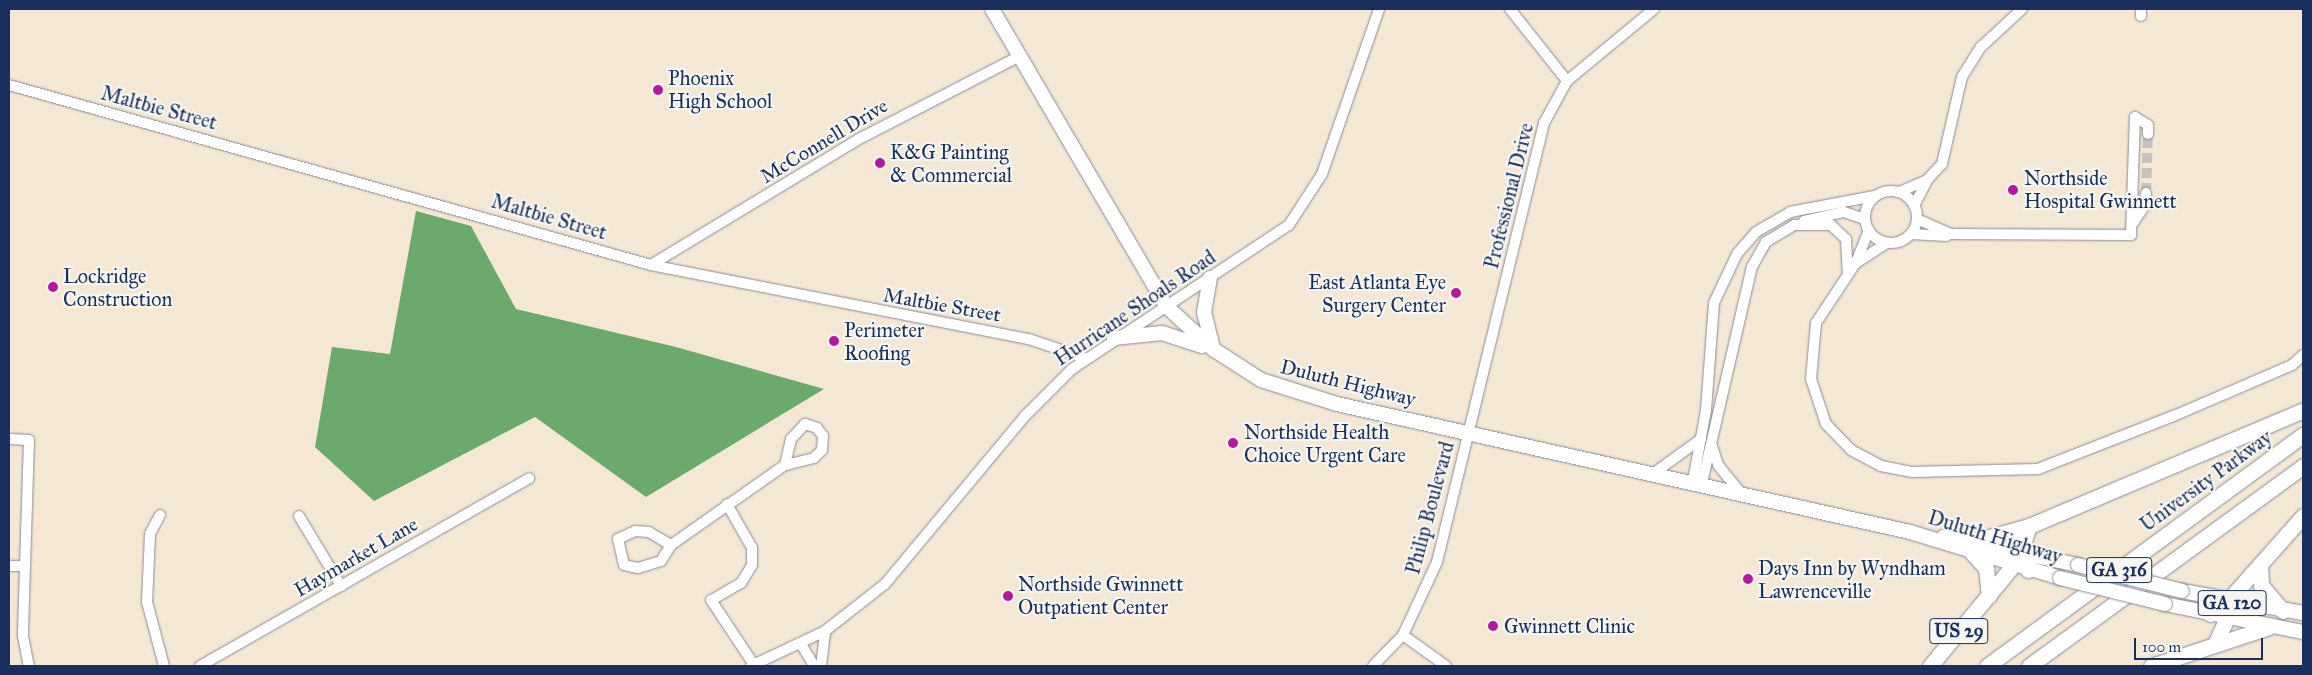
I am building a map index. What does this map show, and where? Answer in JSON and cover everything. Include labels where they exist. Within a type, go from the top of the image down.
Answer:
[{"type":"highway","points":[[1989,596],[1986,568],[1973,547],[2029,526],[2303,410]]},
{"type":"highway","name":"University Parkway","points":[[1987,666],[2303,435]]},
{"type":"highway","name":"GA 316","points":[[2029,666],[2303,466]]},
{"type":"highway","points":[[2216,642],[2220,608],[2303,516]]},
{"type":"highway","points":[[2024,559],[2029,526]]},
{"type":"highway","name":"US 29","points":[[1930,666],[1989,596],[2024,559]]},
{"type":"highway","points":[[2260,564],[2261,585],[2282,611]]},
{"type":"highway","points":[[2151,666],[2216,642],[2269,627]]},
{"type":"main road","name":"Duluth Highway","points":[[992,9],[1166,306],[1212,349],[1290,392],[1698,482],[2024,559],[2078,565],[2182,591],[2269,627],[2303,632]]},
{"type":"main road","points":[[1114,338],[1162,333],[1212,349],[1204,312],[1210,278]]},
{"type":"main road","name":"Duluth Highway","points":[[2024,559],[2060,578],[2165,604],[2303,614]]},
{"type":"street","name":"Hurricane Shoals Road","points":[[753,666],[825,631],[898,570],[1026,415],[1085,358],[1275,236],[1309,200],[1322,174],[1379,9]]},
{"type":"street","points":[[1510,9],[1567,81]]},
{"type":"street","name":"Professional Drive","points":[[1469,432],[1544,123],[1567,81],[1654,9]]},
{"type":"street","points":[[1914,206],[1926,180],[1948,149],[1962,77],[1981,48],[2022,9]]},
{"type":"street","name":"McConnell Drive","points":[[651,265],[859,139],[1020,56]]},
{"type":"street","name":"Maltbie Street","points":[[9,85],[651,265],[1029,339],[1085,358]]},
{"type":"street","points":[[1855,264],[1886,243],[1910,234],[2131,235],[2133,224],[2135,117],[2148,125],[2148,134]]},
{"type":"street","points":[[1740,492],[1718,465],[1706,440],[1714,303],[1737,254],[1756,232],[1790,212],[1899,192],[1926,180]]},
{"type":"street","points":[[1899,192],[1914,206],[1917,219],[1910,234]]},
{"type":"street","points":[[2133,224],[2146,204],[2146,194]]},
{"type":"street","points":[[1875,196],[1864,219],[1868,230],[1886,243]]},
{"type":"street","points":[[1698,482],[1706,440],[1752,267],[1766,242],[1794,225],[1844,212],[1864,219]]},
{"type":"street","points":[[1917,219],[1950,234]]},
{"type":"street","points":[[1794,225],[1824,223],[1837,228],[1850,251],[1848,274]]},
{"type":"street","points":[[1868,230],[1855,264],[1816,323],[1810,362],[1812,394],[1838,439],[1865,460],[1897,471],[2038,469],[2176,415],[2292,365],[2303,355]]},
{"type":"street","points":[[671,545],[643,530],[622,534],[618,539],[620,560],[633,569],[661,561],[671,545],[727,504],[785,465],[814,458],[822,450],[823,436],[817,428],[805,424],[798,428],[786,450],[785,465]]},
{"type":"street","name":"Philip Boulevard","points":[[1373,666],[1403,635],[1437,562],[1469,432]]},
{"type":"street","points":[[9,439],[29,440],[23,566],[23,636],[29,666]]},
{"type":"street","points":[[1654,473],[1706,440]]},
{"type":"street","name":"Haymarket Lane","points":[[200,666],[529,478]]},
{"type":"street","points":[[727,504],[752,548],[752,565],[742,583],[712,600],[753,666]]},
{"type":"street","points":[[160,515],[150,534],[147,602],[164,666]]},
{"type":"street","points":[[299,516],[340,586]]},
{"type":"street","points":[[9,566],[23,566]]},
{"type":"street","points":[[821,666],[825,631]]},
{"type":"street","points":[[1403,635],[1446,666]]},
{"type":"street","points":[[801,644],[814,666]]},
{"type":"green space","points":[[416,211],[471,226],[516,309],[676,347],[824,389],[646,497],[535,417],[374,501],[315,447],[332,347],[390,354]]},
{"type":"tunnel","points":[[2146,193],[2148,134]]},
{"type":"place","name":"Phoenix High School","points":[[658,90]]},
{"type":"place","name":"K&G Painting & Commercial","points":[[880,163]]},
{"type":"place","name":"Northside Hospital Gwinnett","points":[[2013,190]]},
{"type":"place","name":"Lockridge Construction","points":[[53,287]]},
{"type":"place","name":"East Atlanta Eye Surgery Center","points":[[1456,293]]},
{"type":"place","name":"Perimeter Roofing","points":[[834,341]]},
{"type":"place","name":"Northside Health Choice Urgent Care","points":[[1233,443]]},
{"type":"place","name":"Days Inn by Wyndham Lawrenceville","points":[[1748,579]]},
{"type":"place","name":"Northside Gwinnett Outpatient Center","points":[[1008,596]]},
{"type":"place","name":"Gwinnett Clinic","points":[[1493,626]]}]
